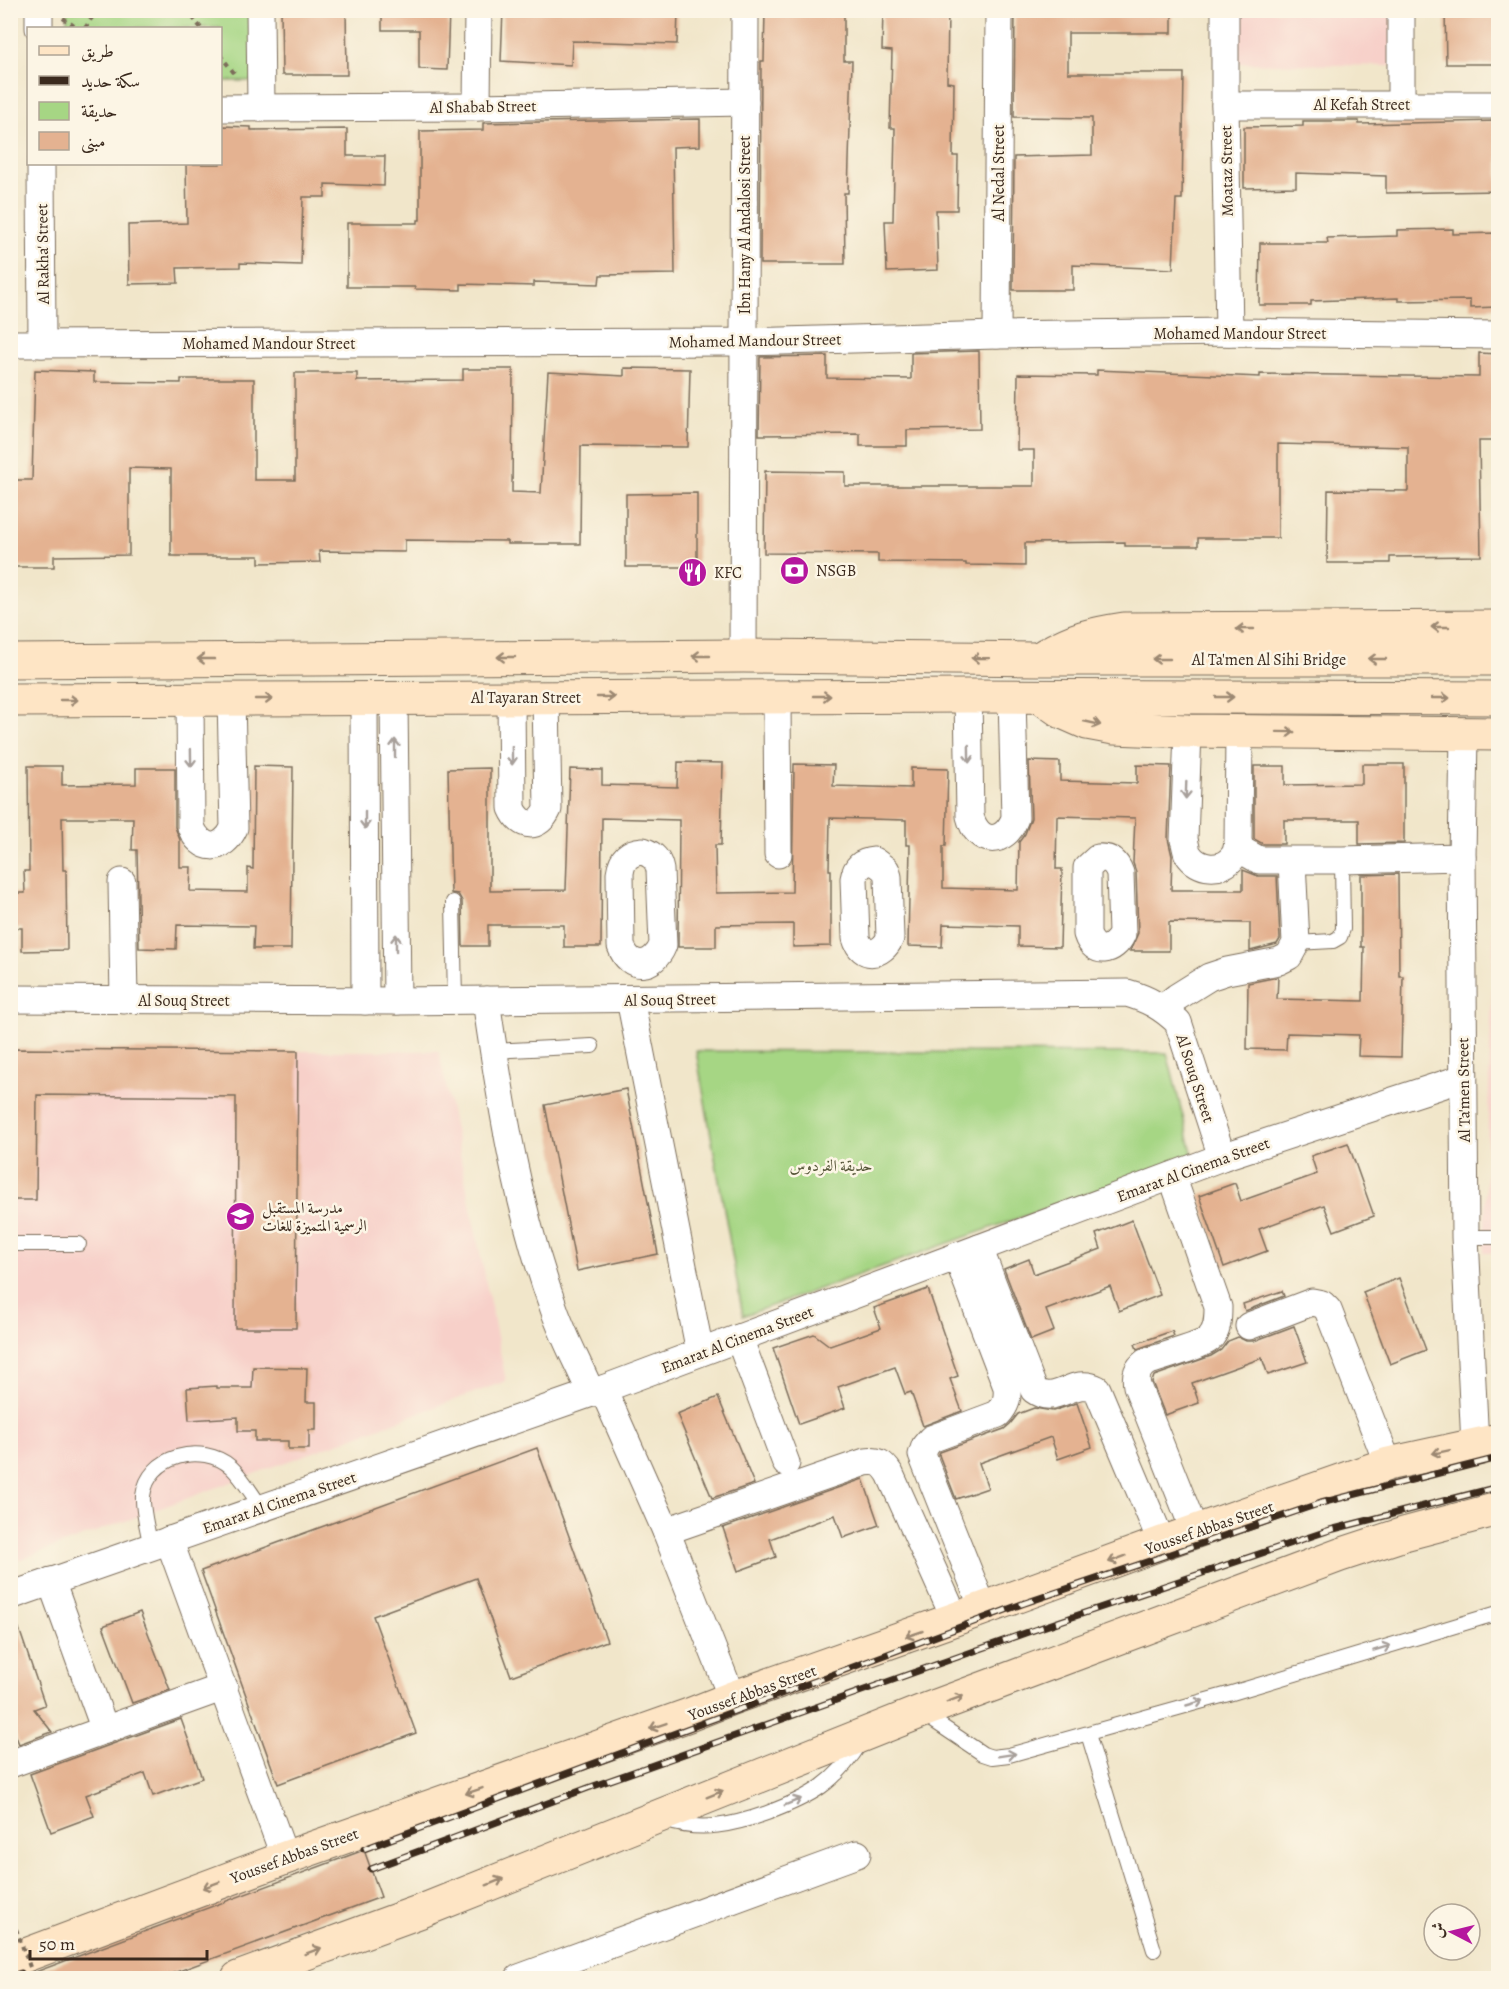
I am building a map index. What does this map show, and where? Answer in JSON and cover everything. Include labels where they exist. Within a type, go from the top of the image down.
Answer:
[{"type":"main road","points":[[10,661],[743,656],[1039,659],[1069,641],[1096,633],[1124,629],[1498,627]]},
{"type":"main road","name":"Al Ta'men Al Sihi Bridge","points":[[1039,659],[1498,660]]},
{"type":"main road","points":[[1026,696],[1498,698]]},
{"type":"main road","points":[[1026,696],[1087,723],[1114,728],[1498,735]]},
{"type":"main road","name":"Al Tayaran Street","points":[[10,700],[1026,696]]},
{"type":"main road","name":"Youssef Abbas Street","points":[[10,1961],[285,1858],[689,1715],[1162,1543],[1388,1464],[1487,1442]]},
{"type":"main road","points":[[238,1978],[424,1910],[920,1712],[1340,1554],[1498,1509]]},
{"type":"street","points":[[39,10],[39,27]]},
{"type":"street","points":[[260,10],[261,108]]},
{"type":"street","points":[[477,10],[477,107]]},
{"type":"street","name":"Ibn Hany Al Andalosi Street","points":[[743,656],[745,10]]},
{"type":"street","name":"Al Nedal Street","points":[[997,335],[999,10]]},
{"type":"street","name":"Moataz Street","points":[[1225,10],[1229,332]]},
{"type":"street","points":[[1401,10],[1401,104]]},
{"type":"street","name":"Al Shabab Street","points":[[222,108],[477,107],[745,102]]},
{"type":"street","name":"Al Kefah Street","points":[[1225,105],[1498,105]]},
{"type":"street","name":"Al Rakha' Street","points":[[41,165],[42,344]]},
{"type":"street","name":"Mohamed Mandour Street","points":[[10,345],[743,342],[1229,332],[1498,335]]},
{"type":"street","points":[[777,696],[778,854]]},
{"type":"street","points":[[968,696],[970,816],[973,827],[981,835],[992,838],[1002,836],[1011,829],[1015,818],[1026,696]]},
{"type":"street","points":[[511,698],[512,808],[516,817],[525,823],[535,824],[544,818],[548,809],[546,697]]},
{"type":"street","points":[[365,1001],[379,698]]},
{"type":"street","points":[[379,698],[396,1001]]},
{"type":"street","points":[[190,699],[191,827],[196,838],[201,842],[218,846],[229,839],[234,828],[231,699]]},
{"type":"street","points":[[1188,731],[1184,840],[1188,854],[1197,863],[1210,868],[1223,865],[1234,856],[1238,844],[1239,732]]},
{"type":"street","name":"Al Ta'men Street","points":[[1464,734],[1461,857],[1465,1237],[1487,1442]]},
{"type":"street","points":[[1238,844],[1243,851],[1259,860],[1342,861],[1461,857]]},
{"type":"street","points":[[1163,1008],[1209,977],[1227,971],[1279,962],[1288,956],[1296,943],[1292,861]]},
{"type":"street","points":[[122,882],[124,1000]]},
{"type":"street","points":[[1104,949],[1107,992]]},
{"type":"street","points":[[873,953],[874,996]]},
{"type":"street","points":[[642,963],[637,999],[700,1352]]},
{"type":"street","name":"Al Souq Street","points":[[10,999],[454,1001],[1127,993],[1146,998],[1163,1008],[1178,1022],[1222,1157]]},
{"type":"street","points":[[486,1000],[508,1139],[529,1226],[554,1310],[666,1531],[732,1698]]},
{"type":"street","name":"Emarat Al Cinema Street","points":[[10,1596],[597,1391],[1222,1157],[1463,1078]]},
{"type":"street","points":[[1172,1176],[1218,1307],[1218,1319],[1209,1340],[1146,1362],[1139,1368],[1135,1377],[1195,1532]]},
{"type":"street","points":[[968,1252],[1034,1390],[1042,1395],[1052,1395],[1080,1385],[1089,1385],[1097,1389],[1162,1543]]},
{"type":"street","points":[[968,1252],[1008,1397],[1005,1407],[998,1414],[931,1438],[924,1446],[922,1455],[969,1614]]},
{"type":"street","points":[[1249,1326],[1312,1302],[1322,1304],[1328,1310],[1388,1464]]},
{"type":"street","points":[[739,1338],[786,1462]]},
{"type":"street","points":[[666,1531],[865,1462],[875,1461],[884,1465],[890,1474],[969,1614]]},
{"type":"street","points":[[160,1544],[224,1687],[285,1858]]},
{"type":"street","points":[[51,1581],[105,1730]]},
{"type":"street","points":[[10,1764],[224,1687]]},
{"type":"street","points":[[519,1978],[857,1854]]},
{"type":"lane","points":[[1296,943],[1333,941],[1340,937],[1343,928],[1342,861]]},
{"type":"lane","points":[[453,902],[454,1001]]},
{"type":"lane","points":[[493,1051],[592,1046]]},
{"type":"lane","points":[[1465,1237],[1498,1237]]},
{"type":"lane","points":[[10,1244],[79,1244]]},
{"type":"lane","points":[[160,1544],[143,1497],[152,1476],[170,1458],[190,1453],[212,1457],[231,1467],[262,1508]]},
{"type":"lane","points":[[920,1712],[969,1746],[992,1757],[1010,1755],[1232,1693],[1498,1613]]},
{"type":"lane","points":[[1088,1734],[1154,1950]]},
{"type":"path","points":[[86,27],[97,10]]},
{"type":"path","points":[[187,10],[200,27]]},
{"type":"path","points":[[16,1929],[34,1978]]},
{"type":"shaded area","points":[[1234,11],[1392,11],[1391,66],[1233,63]]},
{"type":"shaded area","points":[[1498,787],[1498,1253],[1484,1253]]},
{"type":"shaded area","name":"مدرسة المستقبل الرسمية المتميزة للغات","points":[[11,1051],[439,1051],[506,1381],[11,1563]]},
{"type":"green space","points":[[67,11],[254,11],[254,81],[222,81],[222,27],[67,27]]},
{"type":"green space","name":"حديقة الفردوس","points":[[696,1051],[1167,1053],[1193,1156],[743,1316]]},
{"type":"building","points":[[281,10],[346,10],[347,75],[282,75]]},
{"type":"building","points":[[382,10],[449,10],[447,70],[419,69],[419,30],[382,30]]},
{"type":"building","points":[[503,10],[678,10],[677,44],[572,41],[571,65],[501,61]]},
{"type":"building","points":[[765,10],[844,10],[844,61],[852,61],[848,193],[844,193],[845,264],[760,264],[761,61],[764,61]]},
{"type":"building","points":[[883,10],[948,10],[947,82],[954,83],[953,156],[958,156],[957,210],[936,210],[938,270],[887,272],[885,221],[893,221],[895,128],[890,128],[892,51],[882,50]]},
{"type":"building","points":[[1015,10],[1172,10],[1172,33],[1068,33],[1068,73],[1184,73],[1182,199],[1176,199],[1173,269],[1073,265],[1073,290],[1013,290],[1014,157],[1092,155],[1092,118],[1014,117]]},
{"type":"building","points":[[1445,10],[1498,10],[1498,64],[1446,64]]},
{"type":"building","points":[[700,119],[700,146],[673,147],[675,274],[600,275],[599,284],[534,282],[534,286],[461,284],[461,290],[347,287],[347,223],[418,223],[420,220],[420,131],[483,130],[483,123]]},
{"type":"building","points":[[1303,121],[1359,121],[1359,124],[1498,121],[1498,191],[1386,193],[1386,176],[1296,173],[1296,187],[1244,188],[1244,127],[1303,126]]},
{"type":"building","points":[[222,126],[251,127],[251,130],[347,129],[347,156],[385,156],[384,186],[325,184],[325,197],[303,197],[301,265],[240,263],[240,267],[177,268],[178,283],[129,284],[128,225],[187,223],[186,165],[222,165]]},
{"type":"building","points":[[1453,229],[1453,234],[1498,233],[1498,307],[1470,308],[1470,300],[1398,301],[1398,298],[1311,301],[1311,305],[1259,305],[1260,243],[1328,243],[1327,238],[1397,236],[1397,230]]},
{"type":"building","points":[[979,351],[980,429],[907,430],[907,446],[860,446],[860,434],[759,435],[760,357],[827,356],[827,378],[911,379],[911,353]]},
{"type":"building","points":[[1479,353],[1498,354],[1498,441],[1479,441],[1481,556],[1390,557],[1390,563],[1327,563],[1328,490],[1408,491],[1408,447],[1278,444],[1278,538],[1198,538],[1198,546],[1125,546],[1125,542],[1025,543],[1025,566],[878,562],[878,554],[764,553],[765,471],[845,472],[845,486],[1034,486],[1034,450],[1017,450],[1018,374],[1097,375],[1097,370],[1260,377],[1260,374],[1479,377]]},
{"type":"building","points":[[624,368],[690,369],[688,447],[581,446],[580,544],[405,540],[405,552],[319,551],[320,562],[259,563],[259,556],[171,556],[171,469],[129,468],[129,555],[54,556],[54,567],[10,567],[10,480],[32,480],[35,370],[94,372],[94,382],[181,383],[181,379],[254,379],[254,480],[295,480],[295,373],[357,373],[357,381],[463,380],[463,369],[513,369],[512,492],[541,493],[548,372],[624,376]]},
{"type":"building","points":[[697,493],[697,567],[626,567],[626,494]]},
{"type":"building","points":[[1029,761],[1060,762],[1060,781],[1137,783],[1137,765],[1171,766],[1168,839],[1172,856],[1171,890],[1243,890],[1243,870],[1258,876],[1277,876],[1280,939],[1277,944],[1250,951],[1250,923],[1169,922],[1169,951],[1130,951],[1138,933],[1136,872],[1133,863],[1135,818],[1057,816],[1056,869],[1062,869],[1060,947],[1018,946],[1018,926],[943,924],[942,947],[908,946],[910,845],[906,845],[906,820],[830,818],[831,946],[793,947],[793,924],[716,925],[716,947],[678,947],[679,820],[602,818],[601,947],[564,947],[564,925],[488,925],[488,946],[463,946],[462,901],[458,894],[451,893],[448,769],[490,768],[490,891],[566,890],[570,769],[602,770],[602,785],[677,787],[678,762],[723,763],[721,845],[715,845],[716,893],[792,892],[794,764],[834,765],[833,786],[911,788],[911,768],[948,769],[943,888],[1018,890],[1019,842],[1031,818]]},
{"type":"building","points":[[1362,764],[1404,764],[1404,843],[1359,844],[1359,820],[1284,820],[1284,844],[1263,844],[1254,839],[1254,766],[1285,766],[1285,785],[1362,784]]},
{"type":"building","points":[[28,766],[62,766],[62,785],[136,784],[136,768],[175,768],[175,827],[180,840],[180,867],[191,867],[190,891],[248,892],[248,868],[253,869],[254,766],[293,767],[291,949],[253,949],[254,926],[177,925],[176,949],[139,948],[137,850],[132,850],[133,818],[62,818],[63,870],[66,870],[67,950],[22,951],[22,928],[10,928],[10,893],[25,893],[24,871],[29,871]]},
{"type":"building","points":[[1398,874],[1399,976],[1403,976],[1401,1057],[1358,1056],[1359,1035],[1287,1033],[1286,1050],[1247,1049],[1248,983],[1278,977],[1277,999],[1363,1001],[1364,947],[1361,947],[1361,875]]},
{"type":"building","points":[[10,1049],[298,1051],[296,1328],[235,1328],[236,1097],[37,1095],[36,1200],[10,1200]]},
{"type":"building","points":[[626,1089],[658,1254],[577,1271],[545,1105]]},
{"type":"building","points":[[1348,1143],[1374,1216],[1334,1231],[1324,1205],[1259,1229],[1267,1251],[1224,1267],[1199,1196],[1235,1183],[1241,1201],[1317,1174],[1311,1156]]},
{"type":"building","points":[[1132,1220],[1160,1295],[1119,1311],[1110,1286],[1046,1310],[1054,1331],[1031,1340],[1004,1269],[1029,1259],[1034,1274],[1101,1249],[1096,1234]]},
{"type":"building","points":[[1399,1278],[1426,1350],[1390,1364],[1363,1292]]},
{"type":"building","points":[[928,1289],[958,1376],[950,1379],[962,1411],[923,1426],[911,1392],[905,1394],[895,1367],[838,1387],[845,1408],[799,1424],[773,1348],[814,1334],[830,1346],[881,1328],[874,1308]]},
{"type":"building","points":[[1282,1291],[1284,1296],[1245,1311],[1243,1304]]},
{"type":"building","points":[[1294,1326],[1307,1362],[1268,1375],[1262,1358],[1192,1383],[1199,1403],[1165,1415],[1152,1382],[1154,1376],[1211,1356],[1221,1350],[1228,1341],[1238,1337],[1246,1341],[1254,1341]]},
{"type":"building","points":[[1172,1331],[1174,1336],[1137,1349],[1135,1344]]},
{"type":"building","points":[[253,1367],[307,1368],[306,1402],[316,1402],[316,1430],[309,1430],[309,1449],[288,1449],[288,1441],[255,1441],[255,1431],[238,1431],[238,1417],[189,1420],[187,1388],[217,1386],[217,1388],[252,1388]]},
{"type":"building","points":[[718,1397],[754,1484],[712,1498],[677,1414]]},
{"type":"building","points":[[1077,1403],[1092,1447],[1058,1459],[1051,1437],[979,1463],[988,1488],[956,1499],[939,1455],[940,1452],[1004,1429],[1018,1414],[1034,1408],[1053,1411]]},
{"type":"building","points":[[537,1448],[607,1641],[511,1676],[476,1578],[373,1616],[416,1733],[278,1784],[201,1571]]},
{"type":"building","points":[[863,1479],[879,1525],[843,1538],[835,1515],[770,1539],[776,1557],[738,1571],[723,1528]]},
{"type":"building","points":[[140,1612],[170,1690],[132,1703],[103,1626]]},
{"type":"building","points":[[10,1614],[14,1614],[45,1705],[34,1709],[52,1732],[19,1744],[10,1721]]},
{"type":"building","points":[[181,1719],[202,1778],[153,1796],[145,1773],[86,1795],[94,1816],[51,1832],[30,1774]]},
{"type":"building","points":[[364,1850],[381,1897],[160,1978],[22,1977]]},
{"type":"railway","points":[[364,1849],[1022,1604],[1321,1503],[1498,1458]]},
{"type":"railway","points":[[371,1869],[588,1788],[1031,1631],[1330,1530],[1498,1487]]},
{"type":"railway","points":[[10,1977],[21,1973]]},
{"type":"place","name":"NSGB","points":[[795,570]]},
{"type":"place","name":"KFC","points":[[693,572]]},
{"type":"place","name":"مدرسة المستقبل الرسمية المتميزة للغات","points":[[241,1216]]}]
